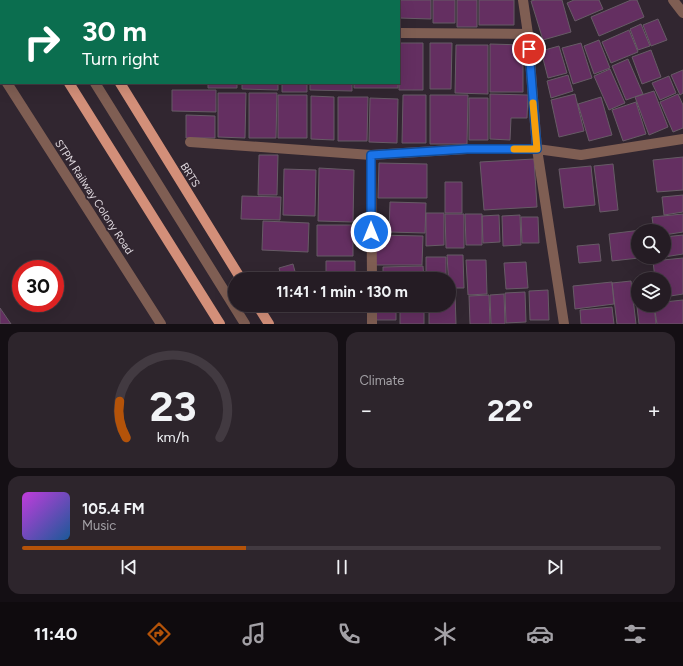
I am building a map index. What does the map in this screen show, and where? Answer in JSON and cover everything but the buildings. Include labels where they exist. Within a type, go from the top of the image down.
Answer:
[{"type":"main road","points":[[70,84],[220,324]]},
{"type":"main road","name":"BRTS","points":[[121,84],[237,272]]},
{"type":"main road","points":[[261,312],[269,324]]},
{"type":"street","points":[[523,0],[528,34],[537,149],[564,324]]},
{"type":"street","points":[[673,0],[683,13]]},
{"type":"street","points":[[400,33],[528,34]]},
{"type":"street","name":"STPM Railway Colony Road","points":[[8,84],[161,324]]},
{"type":"street","points":[[96,84],[244,324]]},
{"type":"street","points":[[190,142],[371,155],[467,149],[537,149],[582,155],[683,140]]},
{"type":"street","points":[[371,155],[372,272]]},
{"type":"street","points":[[372,312],[372,324]]},
{"type":"slow traffic","points":[[514,149],[537,149],[533,103]]},
{"type":"route","points":[[371,232],[371,155],[467,149],[537,149],[529,49]]}]
